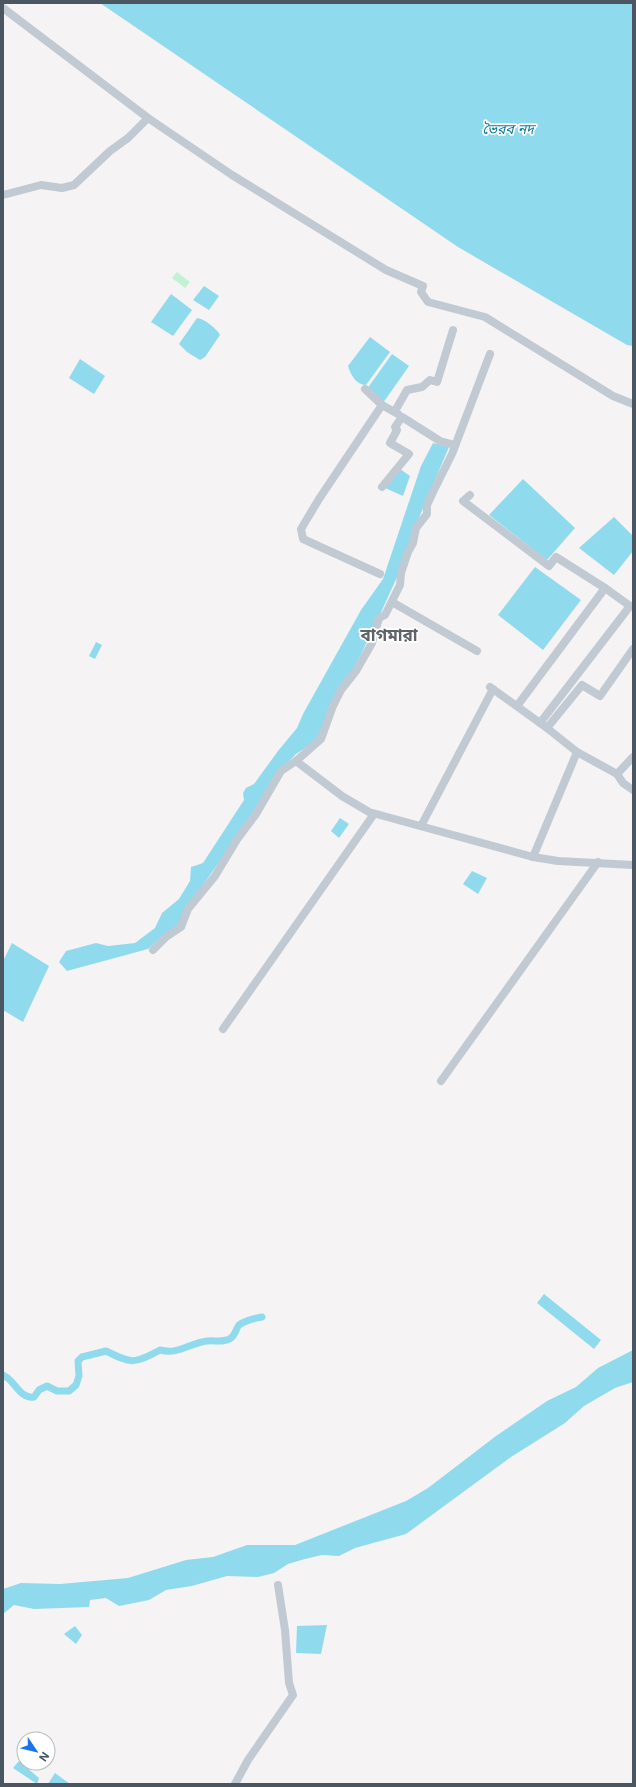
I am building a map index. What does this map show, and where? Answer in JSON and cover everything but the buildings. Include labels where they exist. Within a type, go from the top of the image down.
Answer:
[{"type":"street","points":[[3,8],[148,118],[232,175],[386,270],[423,286],[421,292],[428,302],[485,317],[613,396],[633,404]]},
{"type":"street","points":[[3,195],[41,184],[62,188],[74,185],[110,151],[128,138],[148,118]]},
{"type":"street","points":[[395,411],[407,390],[422,387],[430,380],[437,382],[453,330]]},
{"type":"street","points":[[153,950],[166,936],[181,927],[188,909],[215,876],[238,838],[256,814],[281,771],[321,739],[333,706],[341,690],[356,671],[372,643],[379,618],[385,615],[400,585],[401,573],[408,552],[413,543],[416,528],[427,514],[427,505],[452,454],[490,354]]},
{"type":"street","points":[[365,389],[382,405],[395,411],[440,441],[455,445]]},
{"type":"street","points":[[380,574],[303,539],[301,529],[319,498],[382,405]]},
{"type":"street","points":[[382,487],[409,454],[390,442],[397,430],[395,427],[402,417]]},
{"type":"street","points":[[470,495],[463,501],[549,566],[556,557],[605,588],[630,606],[540,723]]},
{"type":"street","points":[[517,706],[605,588]]},
{"type":"street","points":[[392,602],[477,651]]},
{"type":"street","points":[[547,728],[582,684],[600,696],[633,649]]},
{"type":"street","points":[[421,826],[491,688],[547,728],[577,752],[617,774],[623,783],[633,790]]},
{"type":"street","points":[[533,857],[577,752]]},
{"type":"street","points":[[617,774],[633,757]]},
{"type":"street","points":[[296,760],[342,796],[374,814],[533,857],[633,865]]},
{"type":"street","points":[[224,1029],[374,814]]},
{"type":"street","points":[[441,1081],[598,862]]},
{"type":"street","points":[[235,1784],[248,1760],[293,1695],[289,1684],[285,1630],[278,1584]]},
{"type":"green space","points":[[177,272],[190,282],[185,288],[172,278]]},
{"type":"water","name":"ভৈরব নদ","points":[[100,3],[633,3],[633,346],[627,345],[458,247]]},
{"type":"water","points":[[204,286],[219,296],[209,310],[193,300]]},
{"type":"water","points":[[171,294],[192,310],[173,336],[151,322]]},
{"type":"water","points":[[197,318],[204,320],[220,335],[205,357],[200,360],[187,352],[179,344]]},
{"type":"water","points":[[370,337],[390,352],[366,385],[362,385],[352,376],[348,366]]},
{"type":"water","points":[[392,354],[409,366],[383,403],[367,389]]},
{"type":"water","points":[[80,359],[105,376],[94,394],[69,378]]},
{"type":"water","points":[[433,443],[449,447],[421,513],[398,575],[372,632],[324,728],[313,743],[296,754],[276,775],[242,830],[188,906],[179,925],[162,936],[148,949],[67,971],[59,962],[66,951],[96,943],[108,946],[135,943],[155,928],[162,913],[179,899],[190,881],[191,867],[203,863],[244,800],[243,793],[246,788],[254,784],[297,728],[303,714],[361,610],[383,579],[421,466]]},
{"type":"water","points":[[400,469],[410,476],[403,496],[385,488]]},
{"type":"water","points":[[523,479],[575,528],[547,560],[489,515]]},
{"type":"water","points":[[614,517],[633,536],[633,551],[614,575],[579,548]]},
{"type":"water","points":[[535,567],[581,600],[543,650],[498,615]]},
{"type":"water","points":[[96,642],[102,645],[95,659],[89,656]]},
{"type":"water","points":[[340,818],[349,824],[339,838],[331,831]]},
{"type":"water","points":[[472,871],[487,878],[478,894],[463,884]]},
{"type":"water","points":[[12,943],[49,966],[23,1022],[3,1010],[3,961]]},
{"type":"water","points":[[544,1294],[601,1340],[594,1349],[537,1303]]},
{"type":"water","points":[[633,1350],[633,1382],[615,1388],[584,1406],[565,1423],[511,1457],[406,1534],[355,1548],[339,1556],[322,1555],[288,1564],[274,1573],[258,1577],[227,1576],[192,1586],[166,1590],[149,1600],[119,1606],[106,1598],[90,1600],[89,1607],[34,1609],[14,1605],[3,1614],[3,1589],[21,1583],[60,1584],[128,1578],[186,1560],[213,1557],[247,1545],[295,1545],[406,1501],[428,1488],[496,1436],[547,1401],[576,1387],[598,1368]]},
{"type":"water","points":[[327,1625],[321,1654],[296,1653],[297,1626]]},
{"type":"water","points":[[75,1626],[82,1635],[76,1644],[64,1634]]},
{"type":"water","points":[[18,1771],[31,1771],[39,1778],[37,1784]]},
{"type":"water","points":[[55,1773],[70,1784],[48,1784]]},
{"type":"waterway","points":[[3,1375],[7,1377],[21,1392],[29,1397],[34,1397],[39,1390],[47,1386],[57,1391],[69,1391],[76,1385],[79,1376],[78,1361],[82,1357],[106,1351],[133,1361],[144,1358],[160,1350],[173,1351],[201,1342],[229,1340],[234,1335],[239,1325],[262,1317]]},
{"type":"district","name":"বাগমারা","points":[[389,635]]}]
